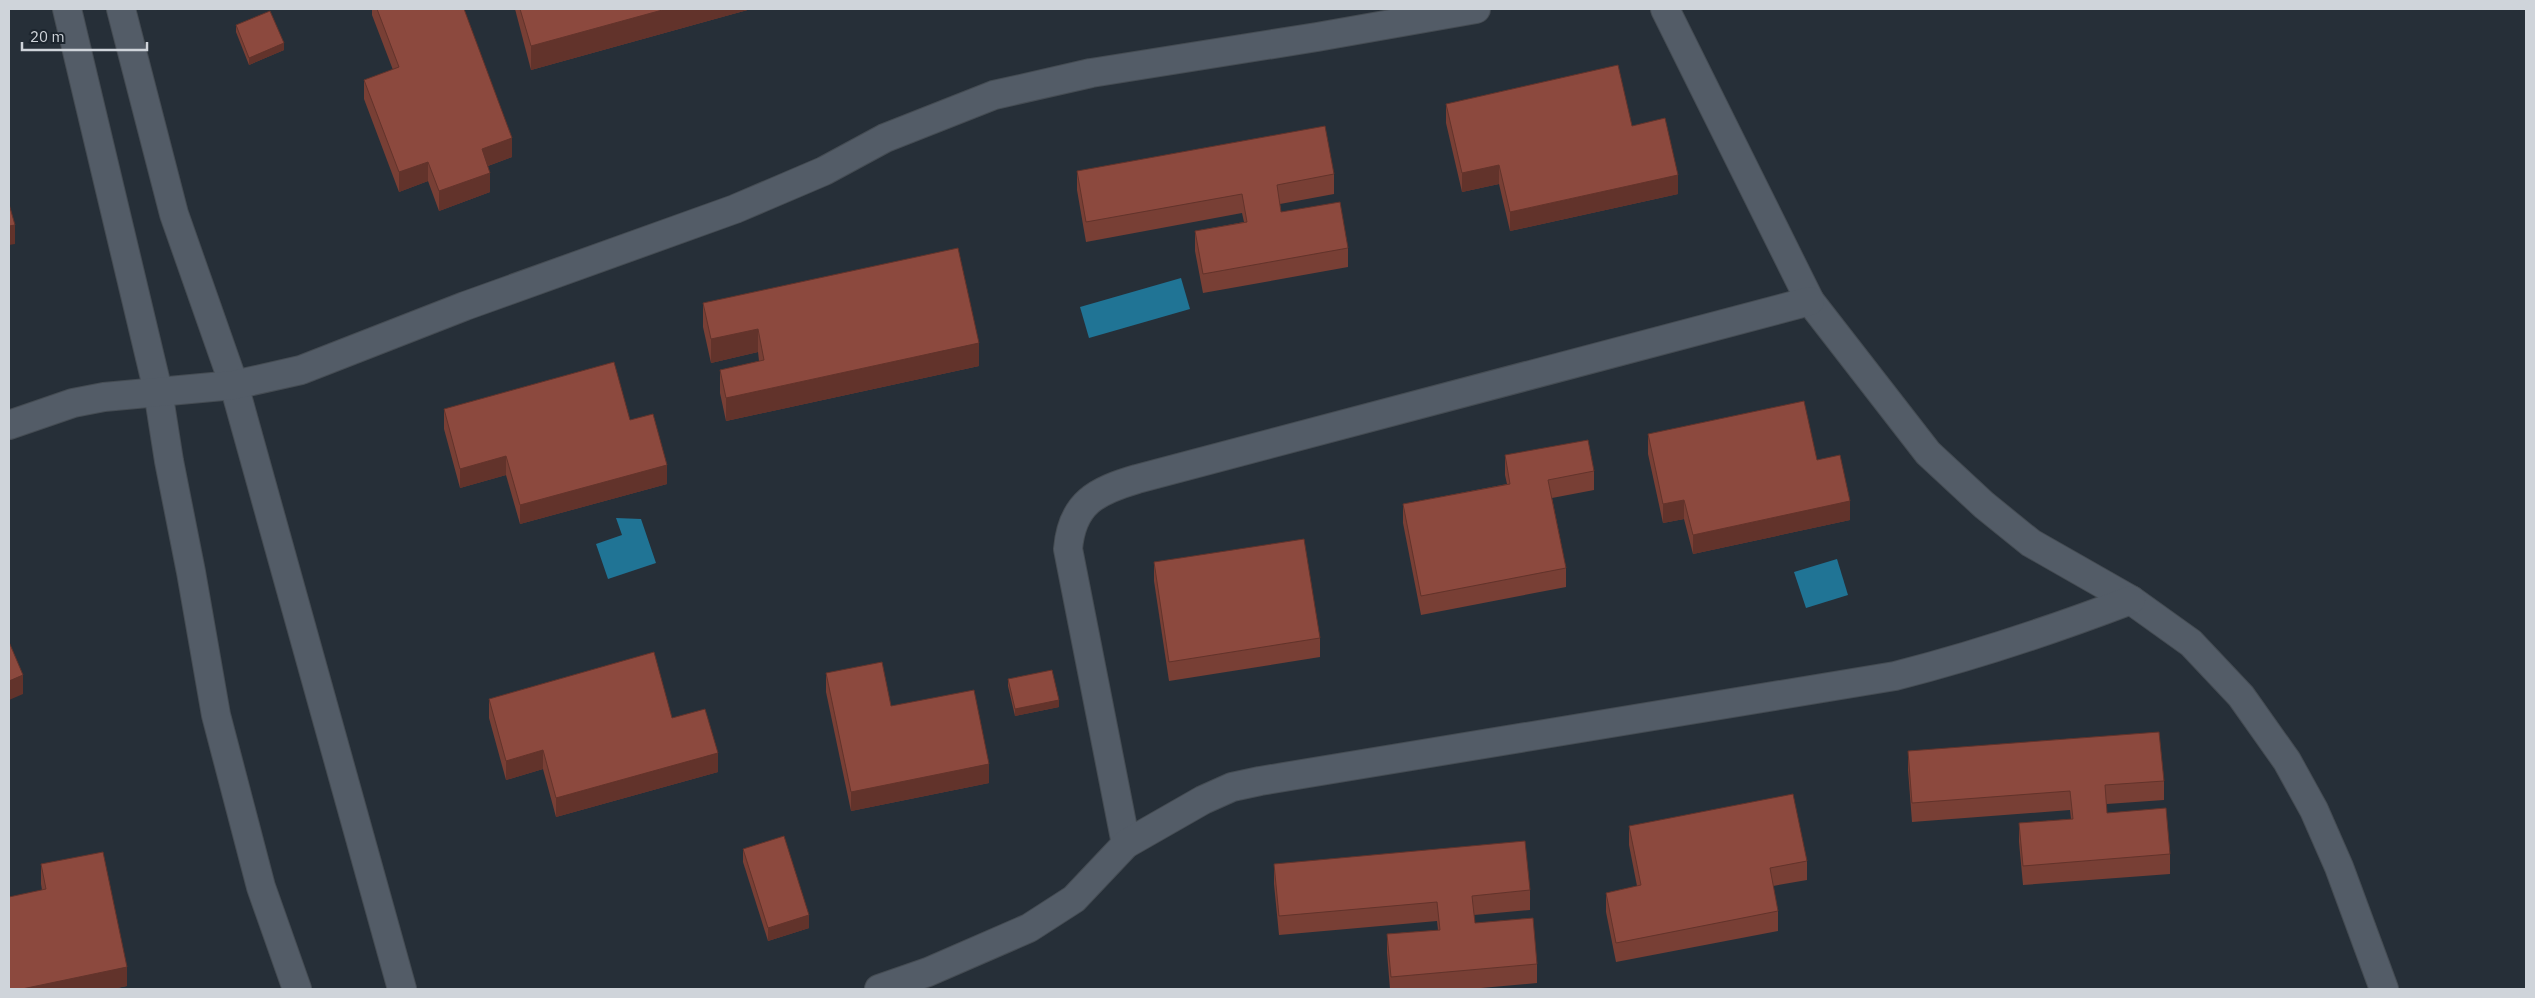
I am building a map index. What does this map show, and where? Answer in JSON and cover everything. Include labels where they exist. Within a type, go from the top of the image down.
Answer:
[{"type":"street","points":[[67,9],[158,391],[169,461],[216,715],[261,887],[297,989]]},
{"type":"street","points":[[121,9],[174,214],[234,385],[402,989]]},
{"type":"street","points":[[9,425],[73,403],[158,391],[234,385],[301,370],[465,306],[734,209],[824,170],[885,138],[994,95],[1091,73],[1317,37],[1476,9]]},
{"type":"street","points":[[1665,9],[1810,301],[1928,453],[1984,505],[2031,543],[2132,600],[2192,643],[2241,696],[2287,760],[2314,810],[2339,867],[2384,989]]},
{"type":"street","points":[[1126,844],[1068,549],[1070,532],[1079,512],[1092,496],[1130,481],[1810,301]]},
{"type":"street","points":[[878,989],[928,972],[1029,928],[1074,899],[1126,844],[1203,800],[1232,787],[1895,676],[1972,656],[2033,637],[2132,600]]},
{"type":"water","points":[[1181,278],[1190,309],[1089,338],[1080,307]]},
{"type":"water","points":[[616,518],[641,519],[656,563],[608,579],[596,544],[622,535]]},
{"type":"water","points":[[1837,559],[1848,595],[1806,608],[1794,572]]},
{"type":"building","points":[[377,9],[464,9],[512,138],[482,149],[490,173],[439,191],[428,162],[399,172],[364,80],[399,67]]},
{"type":"building","points":[[520,9],[666,9],[531,46]]},
{"type":"building","points":[[270,11],[284,43],[249,58],[236,25]]},
{"type":"building","points":[[1618,65],[1632,126],[1665,118],[1678,175],[1510,212],[1499,165],[1462,173],[1446,104]]},
{"type":"building","points":[[1325,126],[1334,174],[1277,185],[1281,212],[1340,202],[1348,248],[1203,274],[1195,231],[1247,222],[1242,194],[1086,222],[1077,171]]},
{"type":"building","points":[[9,204],[15,225],[9,226]]},
{"type":"building","points":[[958,248],[979,343],[726,398],[720,370],[764,360],[758,329],[711,339],[703,303]]},
{"type":"building","points":[[614,362],[630,420],[653,414],[667,465],[520,505],[506,456],[460,469],[444,409]]},
{"type":"building","points":[[1804,401],[1817,460],[1840,455],[1850,501],[1693,535],[1684,500],[1663,504],[1648,434]]},
{"type":"building","points":[[1588,440],[1594,471],[1548,480],[1566,568],[1421,596],[1403,504],[1510,484],[1505,455]]},
{"type":"building","points":[[1304,539],[1320,638],[1169,662],[1154,562]]},
{"type":"building","points":[[9,642],[23,675],[9,681]]},
{"type":"building","points":[[654,652],[672,718],[705,709],[718,753],[556,798],[543,750],[506,761],[489,699]]},
{"type":"building","points":[[882,662],[891,706],[974,690],[989,764],[851,792],[826,673]]},
{"type":"building","points":[[1052,670],[1059,700],[1015,709],[1008,679]]},
{"type":"building","points":[[2159,732],[2164,781],[2105,785],[2107,813],[2166,808],[2170,854],[2023,866],[2019,823],[2073,819],[2070,791],[1912,803],[1908,751]]},
{"type":"building","points":[[1793,794],[1807,861],[1770,868],[1778,911],[1616,943],[1606,893],[1641,885],[1629,826]]},
{"type":"building","points":[[784,836],[809,915],[768,928],[743,849]]},
{"type":"building","points":[[1525,841],[1530,890],[1472,896],[1475,923],[1533,918],[1537,964],[1391,977],[1387,934],[1440,930],[1437,902],[1279,916],[1274,864]]},
{"type":"building","points":[[103,852],[127,967],[22,989],[9,989],[9,897],[46,889],[41,864]]}]
